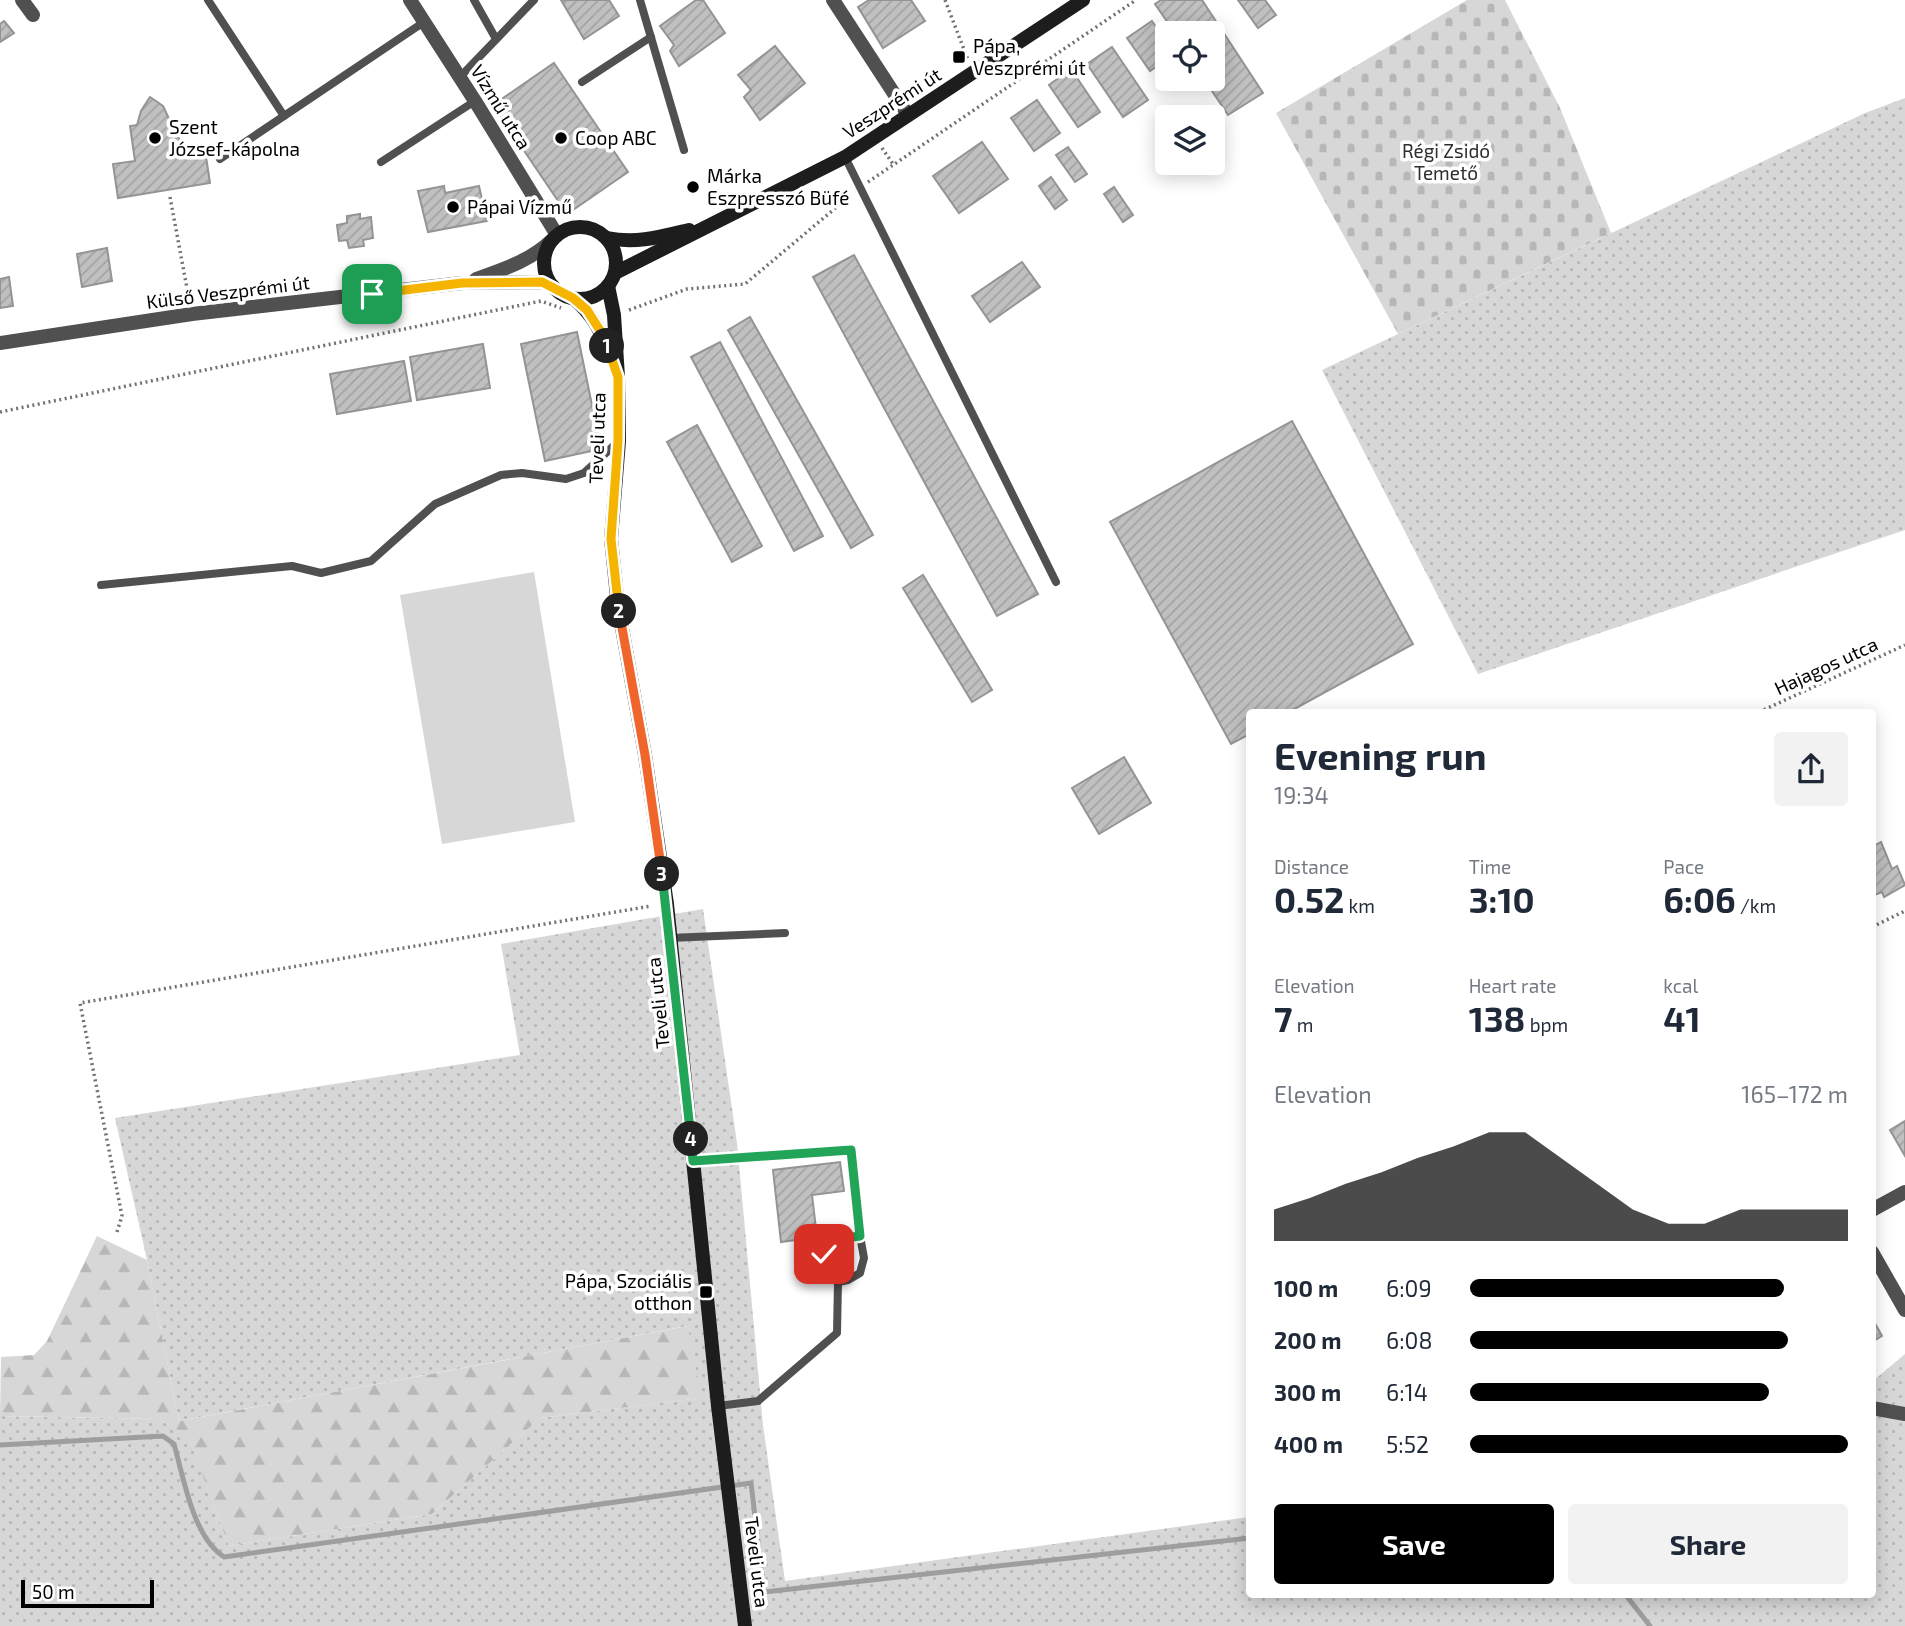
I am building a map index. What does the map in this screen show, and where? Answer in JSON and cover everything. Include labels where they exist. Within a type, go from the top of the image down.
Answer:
[{"type":"main road","name":"Veszprémi út","points":[[611,280],[845,157],[1083,0]]},
{"type":"main road","name":"Veszprémi út","points":[[607,238],[626,242],[645,241],[714,224]]},
{"type":"main road","points":[[579,226],[594,229],[607,238],[616,255],[611,280],[588,298],[573,298],[553,286],[544,263],[554,238],[564,230],[579,226]]},
{"type":"main road","name":"Teveli utca","points":[[611,280],[618,377],[618,441],[611,539],[618,606],[645,755],[667,904],[718,1406],[745,1626]]},
{"type":"main road","name":"Teveli utca","points":[[573,298],[593,318],[601,332],[618,377]]},
{"type":"street","points":[[22,0],[33,15]]},
{"type":"street","name":"Vízmű utca","points":[[410,0],[475,100],[554,238]]},
{"type":"street","points":[[833,0],[908,115]]},
{"type":"street","name":"Külső Veszprémi út","points":[[462,283],[518,264],[540,252],[554,238]]},
{"type":"street","name":"Külső Veszprémi út","points":[[0,343],[192,314],[462,283],[542,282],[553,286]]},
{"type":"street","points":[[1876,1208],[1905,1192]]},
{"type":"street","points":[[1876,1259],[1905,1310]]},
{"type":"street","points":[[1876,1409],[1905,1414]]},
{"type":"lane","points":[[208,0],[284,116]]},
{"type":"lane","points":[[474,0],[496,39]]},
{"type":"lane","points":[[460,77],[534,0]]},
{"type":"lane","points":[[640,0],[684,150]]},
{"type":"lane","points":[[220,159],[424,22]]},
{"type":"lane","points":[[582,82],[651,37]]},
{"type":"lane","points":[[381,162],[475,100]]},
{"type":"lane","points":[[845,157],[1056,582]]},
{"type":"lane","points":[[101,585],[292,566],[321,573],[371,561],[435,504],[501,475],[522,473],[566,480],[584,473],[618,441]]},
{"type":"lane","points":[[670,938],[785,933]]},
{"type":"lane","points":[[693,1161],[851,1150],[864,1258],[860,1273],[838,1282]]},
{"type":"lane","points":[[803,1243],[860,1236]]},
{"type":"lane","points":[[718,1406],[758,1401],[837,1333],[838,1282],[824,1254],[821,1241]]},
{"type":"path","points":[[945,0],[974,73]]},
{"type":"path","points":[[614,315],[687,289],[745,284],[859,188],[1136,0]]},
{"type":"path","points":[[170,197],[192,314]]},
{"type":"path","points":[[0,412],[541,301],[593,318]]},
{"type":"path","name":"Hajagos utca","points":[[1766,709],[1905,645]]},
{"type":"path","points":[[117,1232],[122,1216],[80,1003],[667,904]]},
{"type":"path","points":[[1876,925],[1905,911]]},
{"type":"green space","name":"Régi Zsidó Temető","points":[[1467,0],[1505,0],[1560,108],[1611,233],[1398,334],[1276,113]]},
{"type":"green space","points":[[1905,98],[1905,530],[1478,674],[1322,370],[1865,113]]},
{"type":"green space","points":[[534,572],[575,822],[442,844],[400,595]]},
{"type":"green space","points":[[703,909],[737,1143],[763,1425],[785,1581],[1246,1517],[1246,1598],[1876,1598],[1876,1378],[1905,1354],[1905,1626],[0,1626],[0,1416],[159,1419],[188,1435],[229,1546],[432,1514],[540,1418],[700,1398],[687,1326],[179,1421],[115,1118],[520,1055],[501,944]]},
{"type":"green space","points":[[97,1236],[147,1260],[179,1421],[688,1326],[701,1398],[540,1418],[432,1514],[229,1546],[188,1436],[159,1419],[0,1416],[1,1357],[34,1355],[47,1341]]},
{"type":"building","points":[[561,0],[609,0],[619,16],[584,39]]},
{"type":"building","points":[[696,0],[703,0],[725,33],[679,66],[670,51],[674,45],[660,26]]},
{"type":"building","points":[[869,0],[911,0],[925,21],[883,48],[858,7]]},
{"type":"building","points":[[1161,0],[1202,0],[1216,21],[1167,21],[1155,4]]},
{"type":"building","points":[[1238,0],[1265,0],[1276,15],[1258,28]]},
{"type":"building","points":[[4,21],[14,33],[0,42],[0,24]]},
{"type":"building","points":[[1152,21],[1155,25],[1155,67],[1150,71],[1127,38]]},
{"type":"building","points":[[1225,35],[1263,93],[1228,115],[1225,105],[1221,105],[1212,91],[1225,91]]},
{"type":"building","points":[[775,46],[805,83],[760,120],[744,97],[751,90],[738,75]]},
{"type":"building","points":[[1112,47],[1148,100],[1123,117],[1087,64]]},
{"type":"building","name":"Coop ABC","points":[[554,63],[628,172],[567,214],[493,105]]},
{"type":"building","points":[[1071,69],[1100,112],[1078,127],[1049,85]]},
{"type":"building","name":"Szent József-kápolna","points":[[150,97],[163,106],[171,123],[176,122],[182,154],[205,150],[210,183],[118,198],[113,164],[135,161],[130,126],[137,125],[141,111]]},
{"type":"building","points":[[1037,100],[1060,133],[1034,151],[1011,118]]},
{"type":"building","points":[[982,142],[1008,179],[959,213],[933,176]]},
{"type":"building","points":[[1068,147],[1087,174],[1075,182],[1056,155]]},
{"type":"building","points":[[1051,177],[1067,200],[1055,209],[1039,186]]},
{"type":"building","name":"Pápai Vízmű","points":[[444,186],[445,193],[479,186],[487,221],[428,232],[418,191]]},
{"type":"building","points":[[1114,187],[1133,215],[1123,222],[1104,194]]},
{"type":"building","points":[[360,214],[360,219],[371,217],[373,238],[363,240],[364,246],[349,248],[347,240],[339,241],[337,225],[347,223],[347,216]]},
{"type":"building","points":[[107,248],[112,281],[82,287],[77,254]]},
{"type":"building","points":[[854,255],[1038,594],[997,616],[813,277]]},
{"type":"building","points":[[1022,262],[1040,287],[990,322],[972,296]]},
{"type":"building","points":[[9,277],[13,306],[0,308],[0,279]]},
{"type":"building","points":[[750,317],[873,535],[851,548],[728,330]]},
{"type":"building","points":[[577,332],[601,449],[545,461],[521,344]]},
{"type":"building","points":[[720,342],[823,536],[794,551],[691,357]]},
{"type":"building","points":[[483,344],[490,388],[417,400],[410,357]]},
{"type":"building","points":[[404,361],[411,401],[337,414],[330,374]]},
{"type":"building","points":[[1292,421],[1413,644],[1294,709],[1246,709],[1246,736],[1231,744],[1110,522]]},
{"type":"building","points":[[697,425],[762,546],[732,562],[667,442]]},
{"type":"building","points":[[923,575],[992,690],[972,702],[903,588]]},
{"type":"building","points":[[1124,757],[1151,803],[1099,834],[1072,788]]},
{"type":"building","points":[[1881,842],[1892,869],[1897,866],[1905,885],[1884,897],[1882,892],[1876,894],[1876,845]]},
{"type":"building","points":[[1905,1121],[1905,1156],[1890,1130]]},
{"type":"building","points":[[840,1162],[844,1191],[812,1195],[817,1237],[781,1242],[773,1170]]},
{"type":"building","points":[[1876,1325],[1882,1336],[1876,1340]]},
{"type":"waterway","points":[[0,1445],[163,1436],[174,1444],[197,1522],[213,1548],[224,1557],[751,1483],[764,1592],[1246,1538]]},
{"type":"waterway","points":[[1628,1598],[1650,1626]]},
{"type":"place","name":"Pápa, Veszprémi út","points":[[959,57]]},
{"type":"place","name":"Szent József-kápolna","points":[[155,138]]},
{"type":"place","name":"Coop ABC","points":[[561,138]]},
{"type":"place","name":"Márka Eszpresszó Büfé","points":[[693,187]]},
{"type":"place","name":"Pápai Vízmű","points":[[453,207]]},
{"type":"place","name":"Pápa, Szociális otthon","points":[[706,1292]]},
{"type":"route","points":[[372,294],[462,283],[542,282],[573,298],[587,310],[601,332],[618,377],[618,441],[611,539],[618,606],[645,755],[667,904],[693,1161],[851,1150],[860,1236],[821,1241],[824,1254]]}]
